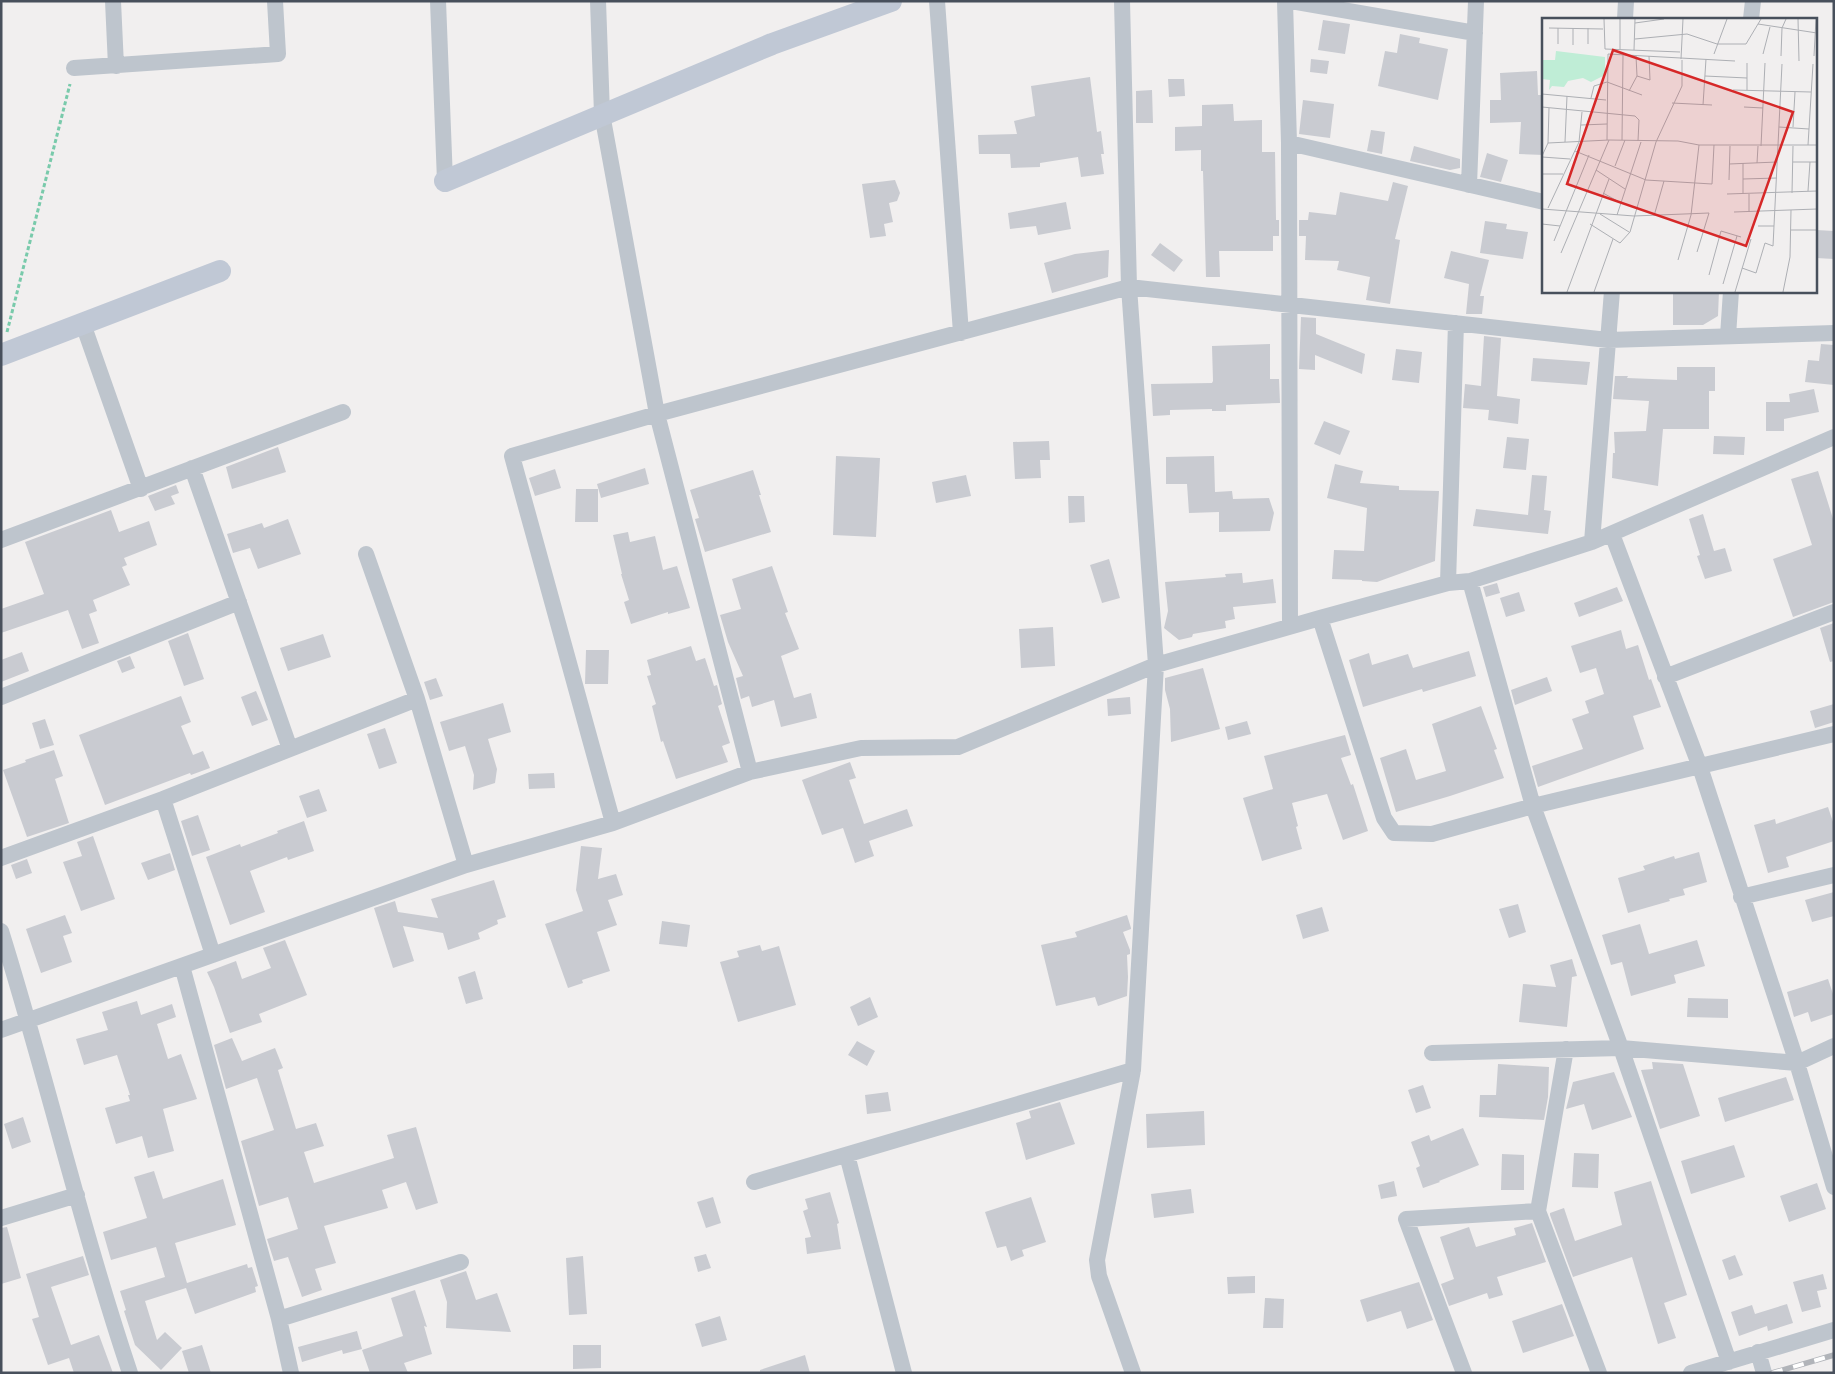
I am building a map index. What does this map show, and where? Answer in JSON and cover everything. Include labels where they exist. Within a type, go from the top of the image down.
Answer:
[{"type":"street","points":[[113,1],[116,66]]},
{"type":"street","points":[[74,68],[278,54],[275,1]]},
{"type":"street","points":[[438,1],[445,181],[772,44],[891,1]]},
{"type":"street","points":[[598,1],[602,114],[657,414],[750,772]]},
{"type":"street","points":[[937,1],[961,333]]},
{"type":"street","points":[[1122,1],[1128,287],[1156,665],[1133,1070],[1098,1260],[1099,1276],[1133,1373]]},
{"type":"street","points":[[1286,1],[1290,626]]},
{"type":"street","points":[[1291,1],[1475,33]]},
{"type":"street","points":[[1469,185],[1476,1]]},
{"type":"street","points":[[1625,18],[1626,1]]},
{"type":"street","points":[[1751,18],[1753,1]]},
{"type":"street","points":[[1288,143],[1542,202]]},
{"type":"street","points":[[4,345],[83,324],[220,271]]},
{"type":"street","points":[[613,822],[512,456],[657,414],[1128,287],[1608,340],[1834,333]]},
{"type":"street","points":[[1592,542],[1612,292]]},
{"type":"street","points":[[1728,336],[1731,292]]},
{"type":"street","points":[[1448,583],[1456,323]]},
{"type":"street","points":[[83,324],[141,489]]},
{"type":"street","points":[[1,540],[343,412]]},
{"type":"street","points":[[1,1030],[466,865],[613,822],[750,772],[861,748],[958,747],[1156,665],[1448,583],[1470,581],[1592,542],[1834,437]]},
{"type":"street","points":[[192,468],[290,748]]},
{"type":"street","points":[[1612,534],[1700,767],[1834,1187]]},
{"type":"street","points":[[366,554],[417,698],[466,865]]},
{"type":"street","points":[[1470,581],[1533,806],[1621,1048],[1729,1362]]},
{"type":"street","points":[[1,697],[239,602]]},
{"type":"street","points":[[1665,678],[1834,612]]},
{"type":"street","points":[[1320,618],[1384,818],[1394,833],[1432,834],[1533,806],[1834,734]]},
{"type":"street","points":[[1,858],[163,799],[417,698]]},
{"type":"street","points":[[163,799],[213,955]]},
{"type":"street","points":[[1741,897],[1834,875]]},
{"type":"street","points":[[1,931],[29,1021],[77,1195],[130,1373]]},
{"type":"street","points":[[182,966],[279,1319],[291,1373]]},
{"type":"street","points":[[1432,1053],[1621,1048],[1796,1063],[1834,1046]]},
{"type":"street","points":[[1566,1049],[1538,1211],[1599,1373]]},
{"type":"street","points":[[754,1182],[1133,1070]]},
{"type":"street","points":[[847,1155],[904,1373]]},
{"type":"street","points":[[1,1218],[77,1195]]},
{"type":"street","points":[[1464,1373],[1406,1219],[1538,1211]]},
{"type":"street","points":[[279,1319],[460,1262]]},
{"type":"street","points":[[1691,1373],[1834,1330]]},
{"type":"street","points":[[1758,1352],[1764,1373]]},
{"type":"path","points":[[4,345],[74,68]]},
{"type":"building","points":[[1323,20],[1350,24],[1345,54],[1318,50]]},
{"type":"building","points":[[1400,34],[1420,38],[1419,43],[1448,49],[1438,100],[1378,86],[1385,51],[1397,53]]},
{"type":"building","points":[[1311,59],[1329,61],[1327,74],[1310,72]]},
{"type":"building","points":[[1537,71],[1538,95],[1542,95],[1542,155],[1519,154],[1521,122],[1490,123],[1490,100],[1501,100],[1500,73]]},
{"type":"building","points":[[1090,77],[1097,132],[1101,131],[1104,154],[1101,154],[1104,174],[1081,177],[1078,157],[1040,163],[1040,167],[1011,168],[1010,154],[979,154],[978,135],[1017,134],[1014,121],[1035,116],[1031,86]]},
{"type":"building","points":[[1168,79],[1184,79],[1185,96],[1169,97]]},
{"type":"building","points":[[1152,90],[1153,123],[1136,123],[1136,91]]},
{"type":"building","points":[[1303,100],[1334,104],[1330,138],[1299,134]]},
{"type":"building","points":[[1233,104],[1234,121],[1262,120],[1262,152],[1275,152],[1276,220],[1279,220],[1279,236],[1273,236],[1273,251],[1219,251],[1220,277],[1206,277],[1201,150],[1175,151],[1175,127],[1202,126],[1202,105]]},
{"type":"building","points":[[1371,130],[1385,132],[1382,154],[1367,151]]},
{"type":"building","points":[[1414,146],[1460,159],[1460,168],[1450,170],[1410,161]]},
{"type":"building","points":[[1487,153],[1508,160],[1501,182],[1480,177]]},
{"type":"building","points":[[895,180],[900,193],[897,201],[889,203],[893,222],[884,224],[886,236],[870,238],[862,184]]},
{"type":"building","points":[[1393,182],[1408,186],[1395,239],[1400,240],[1390,304],[1366,300],[1370,277],[1337,270],[1339,261],[1305,260],[1306,236],[1299,236],[1299,220],[1308,220],[1309,212],[1336,215],[1340,192],[1388,201]]},
{"type":"building","points":[[1066,202],[1071,229],[1038,235],[1036,226],[1010,229],[1008,213]]},
{"type":"building","points":[[1485,221],[1507,224],[1506,229],[1528,232],[1523,259],[1480,253]]},
{"type":"building","points":[[1818,230],[1834,231],[1834,259],[1818,258]]},
{"type":"building","points":[[1160,243],[1183,260],[1174,272],[1151,255]]},
{"type":"building","points":[[1109,250],[1108,277],[1052,293],[1044,263],[1075,254]]},
{"type":"building","points":[[1451,251],[1489,260],[1480,296],[1484,296],[1482,314],[1466,314],[1469,284],[1444,278]]},
{"type":"building","points":[[1673,292],[1719,292],[1718,316],[1703,325],[1673,325]]},
{"type":"building","points":[[1301,317],[1316,318],[1316,334],[1365,354],[1362,374],[1315,355],[1315,370],[1299,369]]},
{"type":"building","points":[[1484,336],[1501,338],[1497,396],[1520,399],[1518,424],[1488,420],[1489,410],[1463,408],[1465,384],[1481,386]]},
{"type":"building","points":[[1270,344],[1270,379],[1279,379],[1280,403],[1226,405],[1226,411],[1212,411],[1212,409],[1170,410],[1170,415],[1153,416],[1151,384],[1212,383],[1212,346]]},
{"type":"building","points":[[1821,344],[1834,345],[1834,385],[1805,382],[1808,360],[1819,361]]},
{"type":"building","points":[[1396,349],[1422,352],[1419,383],[1392,380]]},
{"type":"building","points":[[1533,358],[1590,362],[1587,385],[1531,381]]},
{"type":"building","points":[[1677,367],[1715,367],[1715,391],[1709,391],[1709,429],[1663,429],[1658,486],[1612,478],[1613,453],[1615,453],[1614,432],[1646,431],[1649,401],[1613,399],[1615,376],[1677,380]]},
{"type":"building","points":[[1814,389],[1819,412],[1784,419],[1784,431],[1766,431],[1766,402],[1790,402],[1789,394]]},
{"type":"building","points":[[1324,421],[1350,431],[1340,455],[1314,444]]},
{"type":"building","points":[[1714,436],[1745,437],[1744,455],[1713,454]]},
{"type":"building","points":[[1507,437],[1529,439],[1526,470],[1503,468]]},
{"type":"building","points":[[1049,441],[1050,460],[1040,460],[1041,478],[1015,479],[1013,442]]},
{"type":"building","points":[[278,447],[286,472],[232,489],[226,467]]},
{"type":"building","points":[[836,456],[880,458],[876,537],[833,535]]},
{"type":"building","points":[[1214,456],[1215,492],[1232,491],[1233,499],[1269,498],[1274,513],[1270,531],[1219,532],[1219,512],[1189,513],[1187,484],[1166,484],[1166,457]]},
{"type":"building","points":[[1335,464],[1363,471],[1360,483],[1399,486],[1399,490],[1439,491],[1435,561],[1377,582],[1332,579],[1334,550],[1364,551],[1367,508],[1327,498]]},
{"type":"building","points":[[645,468],[649,484],[601,498],[597,484]]},
{"type":"building","points":[[555,469],[561,488],[535,496],[529,478]]},
{"type":"building","points":[[753,470],[771,532],[705,552],[695,519],[699,518],[690,490]]},
{"type":"building","points":[[1818,471],[1834,522],[1834,602],[1793,617],[1773,559],[1812,545],[1791,479]]},
{"type":"building","points":[[966,475],[971,496],[936,503],[932,482]]},
{"type":"building","points":[[1532,475],[1547,476],[1544,510],[1551,511],[1548,534],[1473,526],[1476,509],[1528,515]]},
{"type":"building","points":[[176,485],[179,493],[171,496],[175,504],[155,511],[148,496]]},
{"type":"building","points":[[576,489],[598,489],[598,522],[575,522]]},
{"type":"building","points":[[1068,496],[1084,496],[1085,522],[1069,523]]},
{"type":"building","points":[[111,510],[119,532],[149,521],[157,545],[124,558],[127,565],[122,567],[130,585],[93,600],[97,611],[89,614],[99,643],[82,649],[68,610],[1,633],[1,609],[44,594],[25,542]]},
{"type":"building","points":[[1703,514],[1714,551],[1725,548],[1732,571],[1705,579],[1697,556],[1700,555],[1689,519]]},
{"type":"building","points":[[288,519],[301,554],[258,569],[250,548],[233,553],[227,534],[262,523],[264,528]]},
{"type":"building","points":[[628,532],[630,542],[655,536],[663,570],[677,566],[690,608],[668,614],[668,612],[631,624],[624,602],[629,600],[621,574],[613,535]]},
{"type":"building","points":[[1109,559],[1120,598],[1102,603],[1090,565]]},
{"type":"building","points":[[772,566],[788,612],[785,613],[799,649],[781,656],[794,698],[811,693],[817,718],[781,727],[774,700],[752,707],[749,696],[741,699],[736,678],[743,676],[728,642],[720,615],[741,609],[732,579]]},
{"type":"building","points":[[1242,573],[1243,583],[1273,579],[1276,603],[1233,607],[1235,619],[1225,621],[1226,628],[1193,634],[1192,637],[1179,640],[1164,628],[1168,611],[1165,582],[1226,577],[1225,574]]},
{"type":"building","points":[[1497,583],[1500,593],[1486,597],[1483,587]]},
{"type":"building","points":[[1617,587],[1623,601],[1579,617],[1574,603]]},
{"type":"building","points":[[1519,592],[1525,611],[1506,617],[1500,598]]},
{"type":"building","points":[[1834,623],[1834,661],[1830,662],[1820,628]]},
{"type":"building","points":[[1053,627],[1055,666],[1021,668],[1019,629]]},
{"type":"building","points":[[1621,630],[1626,649],[1638,645],[1649,680],[1651,679],[1661,707],[1633,716],[1644,749],[1538,787],[1532,766],[1583,749],[1572,719],[1589,713],[1585,701],[1604,694],[1596,668],[1580,673],[1571,646]]},
{"type":"building","points":[[188,633],[204,679],[184,686],[168,641]]},
{"type":"building","points":[[323,634],[331,657],[288,671],[280,648]]},
{"type":"building","points":[[691,646],[696,661],[705,658],[714,686],[717,685],[722,704],[718,706],[730,743],[722,746],[728,762],[676,779],[663,741],[661,742],[652,706],[656,704],[647,676],[651,675],[647,660]]},
{"type":"building","points":[[586,650],[609,650],[608,684],[585,684]]},
{"type":"building","points":[[1469,651],[1476,676],[1423,692],[1422,689],[1363,707],[1349,660],[1369,653],[1372,665],[1408,654],[1413,668]]},
{"type":"building","points":[[22,652],[29,671],[1,682],[1,660]]},
{"type":"building","points":[[130,656],[135,668],[122,673],[117,661]]},
{"type":"building","points":[[1203,668],[1220,729],[1171,742],[1170,709],[1165,690],[1165,678]]},
{"type":"building","points":[[1547,677],[1552,691],[1515,705],[1511,690]]},
{"type":"building","points":[[436,678],[443,696],[430,700],[424,682]]},
{"type":"building","points":[[256,691],[268,720],[252,726],[241,697]]},
{"type":"building","points":[[181,696],[191,722],[181,726],[193,755],[203,751],[210,768],[191,775],[190,773],[105,805],[79,735]]},
{"type":"building","points":[[1130,697],[1131,714],[1108,716],[1107,699]]},
{"type":"building","points":[[503,703],[511,732],[488,739],[497,769],[495,783],[473,790],[474,775],[465,746],[449,751],[440,722]]},
{"type":"building","points":[[1834,704],[1834,722],[1815,728],[1810,711]]},
{"type":"building","points":[[1481,706],[1497,749],[1494,750],[1504,778],[1396,812],[1380,758],[1406,749],[1416,780],[1446,771],[1432,724]]},
{"type":"building","points":[[45,719],[54,745],[40,749],[32,723]]},
{"type":"building","points":[[1247,721],[1251,734],[1228,740],[1225,727]]},
{"type":"building","points":[[385,728],[397,763],[379,769],[367,734]]},
{"type":"building","points":[[1345,735],[1351,755],[1341,758],[1351,785],[1353,784],[1368,831],[1343,840],[1327,794],[1292,803],[1302,849],[1262,861],[1243,798],[1273,789],[1264,756]]},
{"type":"building","points":[[54,750],[63,776],[55,779],[69,823],[27,837],[3,770]]},
{"type":"building","points":[[850,762],[856,778],[849,780],[864,824],[907,809],[913,826],[869,841],[874,856],[855,863],[843,828],[822,835],[802,780]]},
{"type":"building","points":[[554,773],[555,788],[529,789],[528,774]]},
{"type":"building","points":[[319,789],[327,811],[307,818],[299,796]]},
{"type":"building","points":[[1828,807],[1834,825],[1834,841],[1786,857],[1789,867],[1768,873],[1754,825],[1775,819],[1776,824]]},
{"type":"building","points":[[198,815],[210,850],[192,856],[181,821]]},
{"type":"building","points":[[304,821],[314,851],[288,860],[287,857],[250,871],[265,912],[230,925],[206,857],[240,844],[241,847]]},
{"type":"building","points":[[93,836],[115,899],[81,911],[63,862],[82,856],[77,842]]},
{"type":"building","points":[[581,846],[602,848],[598,879],[616,874],[623,895],[608,900],[617,925],[597,932],[610,971],[582,980],[583,983],[568,988],[545,924],[583,911],[576,890]]},
{"type":"building","points":[[1699,852],[1707,882],[1683,889],[1685,895],[1669,899],[1670,901],[1628,913],[1618,878],[1645,870],[1643,866],[1674,856],[1675,859]]},
{"type":"building","points":[[170,853],[175,870],[148,880],[141,863]]},
{"type":"building","points":[[27,859],[32,873],[16,879],[11,865]]},
{"type":"building","points":[[494,880],[506,917],[497,920],[498,924],[478,933],[480,939],[448,950],[443,933],[403,926],[414,961],[393,968],[374,908],[395,901],[398,912],[438,918],[431,899]]},
{"type":"building","points":[[1834,892],[1834,916],[1812,922],[1805,900]]},
{"type":"building","points":[[1518,904],[1526,932],[1509,938],[1499,909]]},
{"type":"building","points":[[1322,907],[1329,931],[1303,939],[1296,915]]},
{"type":"building","points":[[65,915],[72,933],[63,936],[72,962],[41,973],[26,929]]},
{"type":"building","points":[[1127,915],[1131,929],[1123,932],[1130,950],[1130,954],[1127,955],[1127,996],[1098,1006],[1095,997],[1056,1006],[1041,945],[1077,937],[1075,932]]},
{"type":"building","points":[[662,921],[690,925],[687,947],[659,944]]},
{"type":"building","points":[[1640,924],[1649,954],[1697,940],[1705,966],[1674,975],[1676,983],[1631,996],[1622,962],[1611,965],[1602,935]]},
{"type":"building","points":[[285,940],[307,995],[259,1014],[262,1022],[230,1033],[207,972],[236,961],[242,979],[271,968],[263,948]]},
{"type":"building","points":[[760,945],[762,951],[779,946],[796,1005],[738,1022],[720,962],[739,957],[737,951]]},
{"type":"building","points":[[1572,959],[1577,976],[1572,977],[1567,1027],[1519,1022],[1523,984],[1556,987],[1550,965]]},
{"type":"building","points":[[475,971],[483,999],[466,1004],[458,977]]},
{"type":"building","points":[[1828,979],[1834,997],[1834,1014],[1811,1022],[1808,1012],[1794,1017],[1787,992]]},
{"type":"building","points":[[870,997],[878,1017],[858,1026],[850,1007]]},
{"type":"building","points":[[1688,998],[1728,999],[1728,1018],[1687,1017]]},
{"type":"building","points":[[137,1001],[141,1015],[172,1004],[176,1017],[157,1024],[168,1059],[181,1054],[197,1099],[163,1109],[174,1151],[148,1158],[142,1136],[116,1144],[105,1108],[130,1101],[128,1095],[130,1095],[117,1055],[84,1065],[76,1039],[108,1030],[102,1012]]},
{"type":"building","points":[[232,1038],[242,1061],[275,1048],[283,1068],[278,1070],[296,1129],[316,1123],[324,1146],[304,1152],[314,1183],[394,1158],[387,1135],[416,1127],[438,1203],[416,1210],[406,1182],[382,1190],[388,1208],[324,1226],[336,1263],[315,1269],[322,1290],[302,1297],[288,1257],[274,1261],[267,1239],[298,1229],[288,1197],[259,1206],[241,1141],[274,1130],[257,1078],[226,1089],[214,1045]]},
{"type":"building","points":[[857,1041],[875,1051],[867,1066],[848,1055]]},
{"type":"building","points":[[1652,1062],[1683,1064],[1700,1116],[1660,1129],[1641,1070],[1653,1069]]},
{"type":"building","points":[[1498,1064],[1549,1067],[1548,1097],[1544,1120],[1479,1117],[1480,1095],[1496,1095]]},
{"type":"building","points":[[1614,1072],[1632,1117],[1592,1130],[1584,1104],[1566,1109],[1573,1082]]},
{"type":"building","points":[[1786,1077],[1794,1100],[1725,1122],[1718,1098]]},
{"type":"building","points":[[1423,1085],[1431,1108],[1416,1113],[1408,1090]]},
{"type":"building","points":[[888,1092],[891,1111],[867,1114],[865,1095]]},
{"type":"building","points":[[1060,1102],[1075,1144],[1026,1160],[1016,1123],[1031,1118],[1029,1111]]},
{"type":"building","points":[[1204,1111],[1205,1145],[1147,1148],[1146,1114]]},
{"type":"building","points":[[23,1117],[31,1142],[12,1149],[4,1124]]},
{"type":"building","points":[[1463,1128],[1479,1165],[1423,1188],[1416,1168],[1420,1166],[1411,1142],[1429,1135],[1431,1141]]},
{"type":"building","points":[[1734,1145],[1745,1177],[1691,1194],[1681,1161]]},
{"type":"building","points":[[1574,1153],[1599,1154],[1598,1188],[1572,1187]]},
{"type":"building","points":[[1502,1154],[1524,1155],[1524,1190],[1501,1190]]},
{"type":"building","points":[[154,1171],[163,1199],[223,1179],[236,1225],[175,1243],[187,1283],[247,1264],[248,1268],[252,1267],[258,1286],[255,1287],[256,1292],[195,1314],[186,1288],[145,1301],[157,1340],[165,1332],[182,1348],[161,1370],[135,1345],[120,1291],[165,1277],[156,1247],[111,1260],[103,1232],[147,1218],[134,1177]]},
{"type":"building","points":[[1394,1181],[1397,1196],[1381,1199],[1378,1185]]},
{"type":"building","points":[[1651,1181],[1687,1295],[1664,1303],[1676,1338],[1658,1344],[1632,1257],[1573,1277],[1550,1215],[1550,1213],[1564,1208],[1575,1241],[1622,1225],[1614,1192]]},
{"type":"building","points":[[1817,1183],[1826,1209],[1789,1222],[1780,1196]]},
{"type":"building","points":[[1191,1189],[1194,1213],[1154,1218],[1151,1194]]},
{"type":"building","points":[[830,1192],[839,1223],[837,1224],[841,1249],[807,1254],[805,1238],[811,1237],[803,1211],[808,1209],[805,1199]]},
{"type":"building","points":[[713,1197],[721,1223],[706,1228],[697,1202]]},
{"type":"building","points":[[1031,1197],[1046,1242],[1022,1250],[1024,1256],[1011,1261],[1006,1246],[997,1248],[985,1212]]},
{"type":"building","points":[[1532,1223],[1546,1262],[1497,1277],[1503,1295],[1489,1299],[1487,1293],[1449,1306],[1441,1284],[1454,1279],[1440,1237],[1469,1227],[1476,1247],[1516,1235],[1514,1228]]},
{"type":"building","points":[[7,1227],[21,1278],[1,1284],[1,1228]]},
{"type":"building","points":[[706,1254],[711,1268],[698,1272],[694,1257]]},
{"type":"building","points":[[1735,1255],[1743,1275],[1729,1280],[1722,1260]]},
{"type":"building","points":[[83,1256],[89,1275],[51,1287],[71,1345],[99,1335],[113,1373],[74,1373],[69,1358],[48,1365],[32,1319],[39,1317],[26,1274]]},
{"type":"building","points":[[583,1256],[587,1314],[569,1315],[566,1258]]},
{"type":"building","points":[[466,1271],[476,1300],[497,1293],[511,1332],[446,1328],[447,1302],[440,1280]]},
{"type":"building","points":[[1823,1274],[1827,1289],[1817,1291],[1821,1307],[1802,1312],[1793,1282]]},
{"type":"building","points":[[1255,1276],[1255,1293],[1228,1294],[1227,1277]]},
{"type":"building","points":[[1419,1282],[1433,1320],[1407,1329],[1401,1311],[1367,1322],[1360,1300]]},
{"type":"building","points":[[415,1290],[427,1327],[424,1326],[432,1354],[404,1363],[408,1373],[370,1373],[362,1350],[403,1336],[391,1298]]},
{"type":"building","points":[[1265,1298],[1284,1299],[1283,1328],[1263,1328]]},
{"type":"building","points":[[1562,1304],[1574,1336],[1523,1353],[1512,1321]]},
{"type":"building","points":[[1787,1304],[1793,1323],[1768,1331],[1767,1326],[1739,1336],[1731,1312],[1752,1305],[1755,1314]]},
{"type":"building","points":[[720,1316],[727,1340],[702,1347],[695,1324]]},
{"type":"building","points":[[357,1331],[362,1349],[343,1354],[342,1350],[302,1362],[298,1347]]},
{"type":"building","points":[[202,1345],[211,1373],[189,1373],[182,1351]]},
{"type":"building","points":[[573,1345],[601,1345],[601,1368],[573,1369]]},
{"type":"building","points":[[805,1355],[810,1373],[760,1373],[760,1370]]},
{"type":"railway","points":[[1772,1373],[1834,1355]]}]
